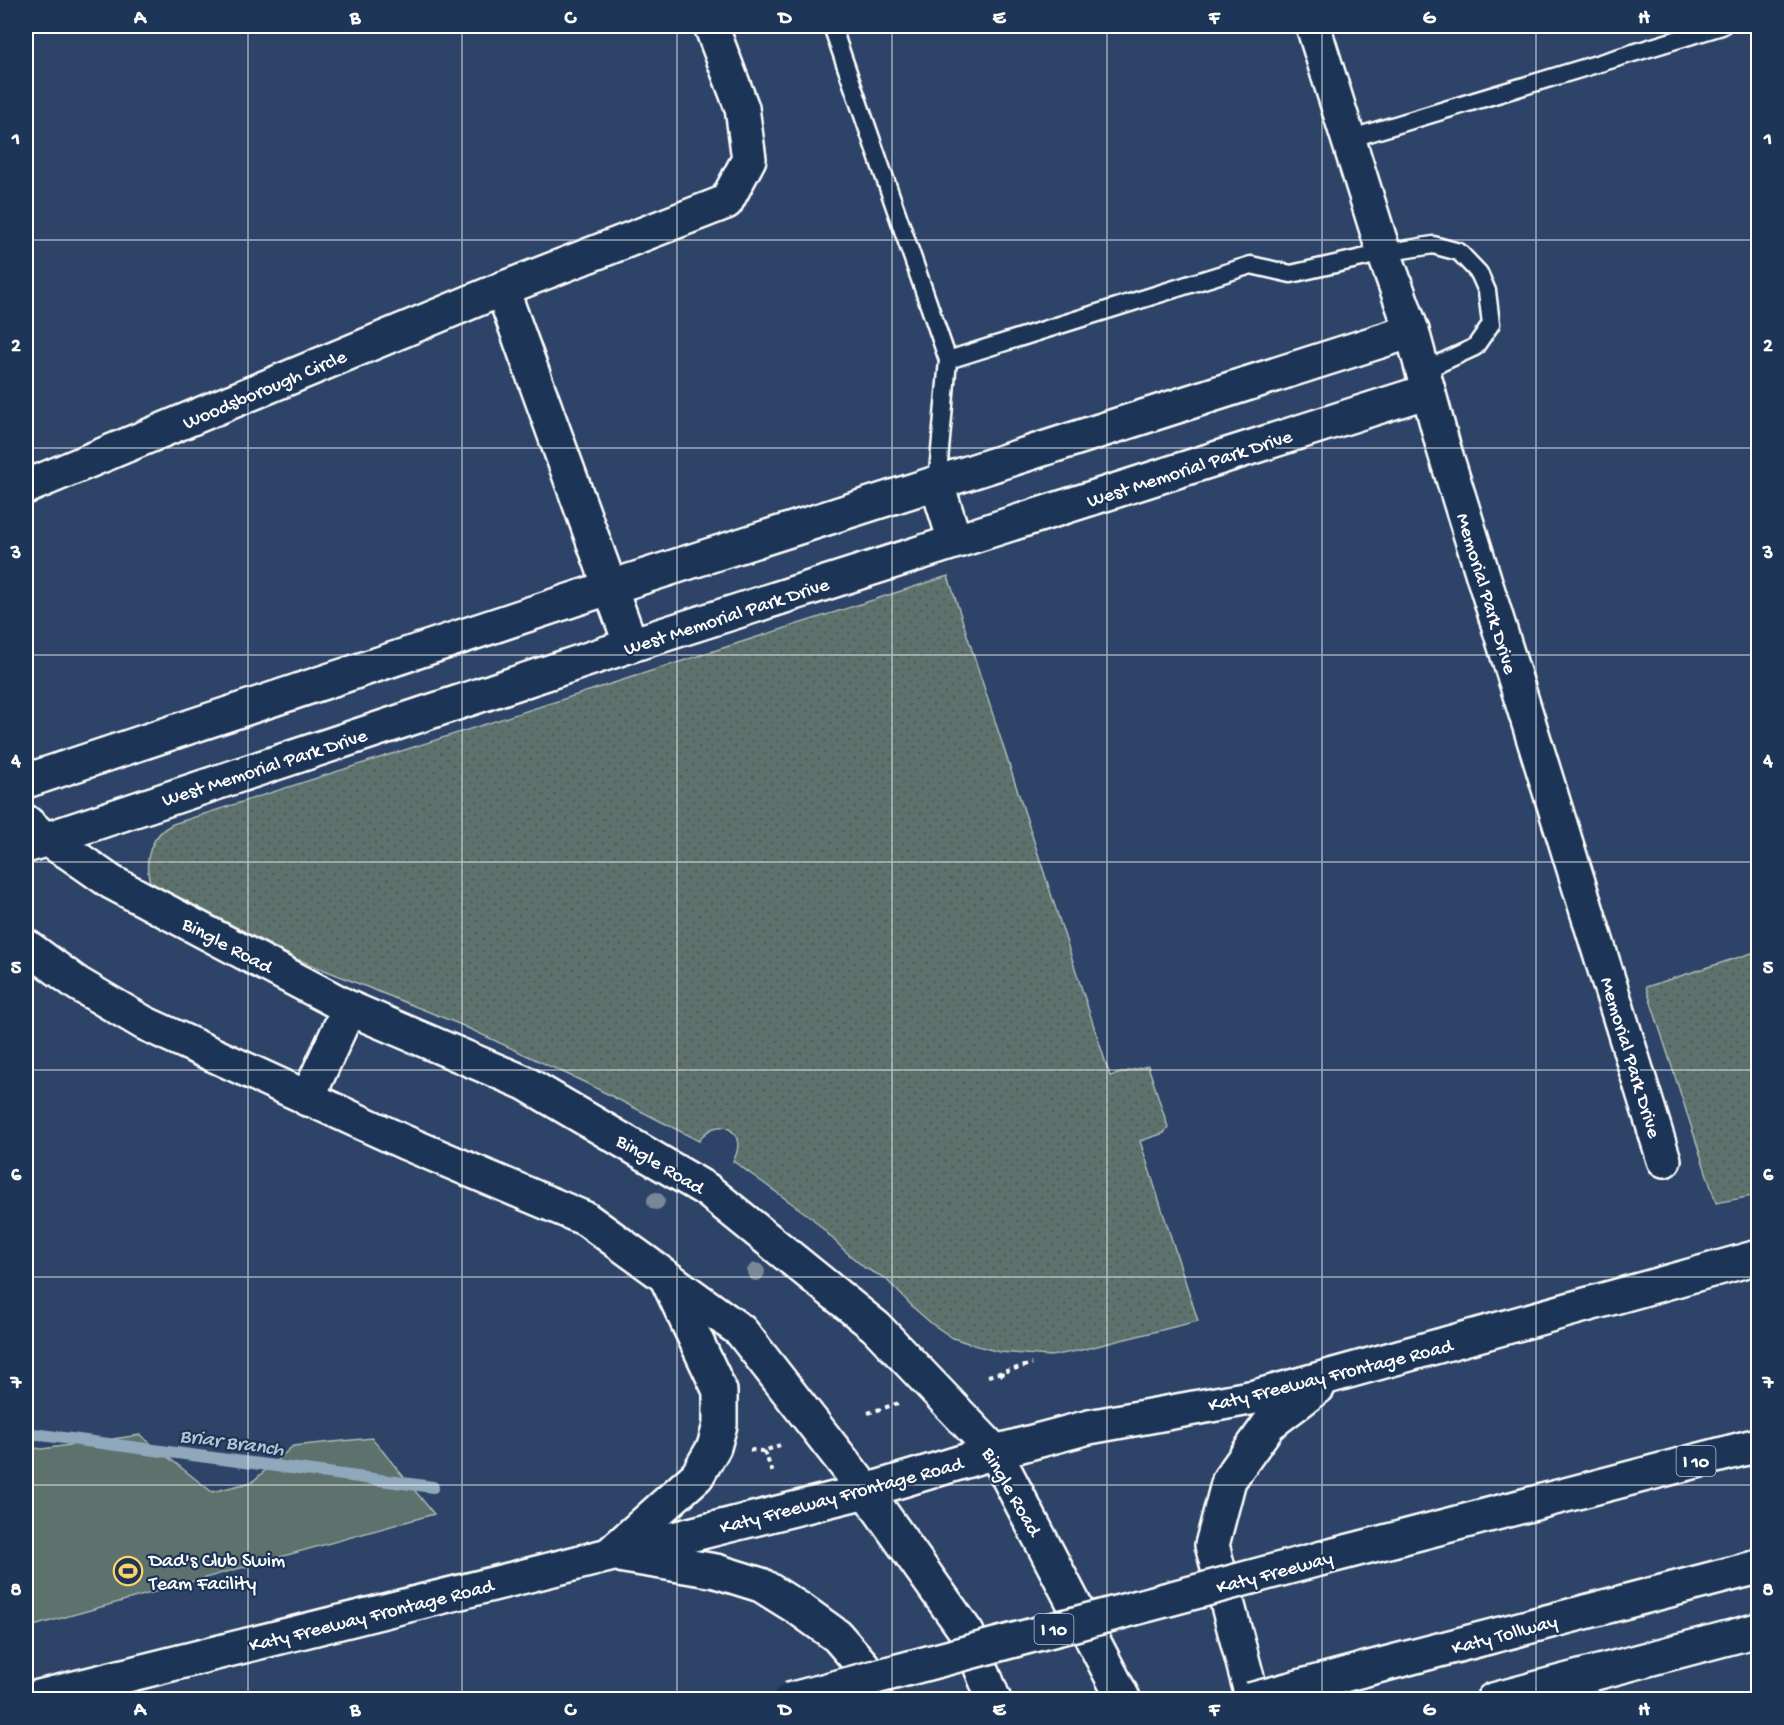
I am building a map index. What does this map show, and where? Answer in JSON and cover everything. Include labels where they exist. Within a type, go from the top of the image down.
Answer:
[{"type":"main road","name":"Woodsborough Circle","points":[[26,487],[502,289],[726,202],[749,159],[742,108],[711,26]]},
{"type":"main road","name":"Memorial Park Drive","points":[[1313,26],[1384,254],[1412,331],[1443,446],[1664,1160]]},
{"type":"main road","points":[[502,289],[631,645]]},
{"type":"main road","points":[[26,781],[611,587],[1412,331]]},
{"type":"main road","name":"West Memorial Park Drive","points":[[32,835],[955,541],[1426,381]]},
{"type":"main road","points":[[938,484],[955,541]]},
{"type":"main road","name":"Bingle Road","points":[[32,835],[68,852],[111,882],[349,1008],[525,1083],[707,1190],[876,1327],[995,1452],[1124,1700]]},
{"type":"main road","points":[[26,946],[78,984],[144,1023],[404,1142],[586,1219],[741,1331],[866,1491],[967,1633],[994,1700]]},
{"type":"main road","points":[[308,1099],[349,1008]]},
{"type":"main road","name":"Katy Freeway Frontage Road","points":[[27,1700],[866,1491],[995,1452],[1089,1427],[1255,1397],[1758,1257]]},
{"type":"main road","points":[[610,1554],[697,1476],[714,1447],[720,1425],[720,1390],[666,1277]]},
{"type":"main road","points":[[1251,1700],[1212,1545],[1229,1480],[1269,1424],[1334,1376]]},
{"type":"main road","points":[[1633,1478],[1758,1429]]},
{"type":"main road","name":"Katy Freeway","points":[[789,1700],[1758,1445]]},
{"type":"main road","points":[[610,1554],[716,1570],[761,1585],[837,1636],[864,1667],[875,1700]]},
{"type":"main road","name":"Katy Tollway","points":[[1251,1700],[1758,1567]]},
{"type":"main road","points":[[1493,1700],[1758,1630]]},
{"type":"lane","points":[[832,26],[948,360],[938,484]]},
{"type":"lane","points":[[1349,139],[1722,26]]},
{"type":"lane","points":[[948,360],[1251,265],[1291,274],[1433,246],[1459,252],[1479,273],[1487,291],[1491,324],[1475,347],[1426,381]]},
{"type":"path","points":[[988,1376],[1032,1364]]},
{"type":"path","points":[[1001,1372],[1005,1380]]},
{"type":"path","points":[[868,1413],[907,1401]]},
{"type":"path","points":[[746,1450],[764,1451],[780,1444]]},
{"type":"path","points":[[764,1451],[773,1473]]},
{"type":"green space","points":[[948,576],[1110,1076],[1148,1066],[1168,1127],[1164,1133],[1140,1141],[1198,1321],[1050,1356],[999,1352],[953,1338],[915,1309],[885,1278],[865,1268],[845,1251],[812,1218],[733,1161],[738,1142],[730,1129],[715,1128],[707,1132],[699,1141],[586,1083],[459,1024],[297,959],[150,882],[148,857],[151,848],[159,834],[173,824]]},
{"type":"green space","points":[[1758,951],[1758,1195],[1716,1203],[1646,987]]},
{"type":"green space","name":"Dad's Club Swim Team Facility","points":[[140,1435],[212,1492],[252,1482],[293,1446],[372,1438],[434,1514],[26,1628],[26,1447],[42,1449]]},
{"type":"waterway","name":"Briar Branch","points":[[26,1433],[433,1487]]},
{"type":"place","name":"Dad's Club Swim Team Facility","points":[[128,1571]]}]
